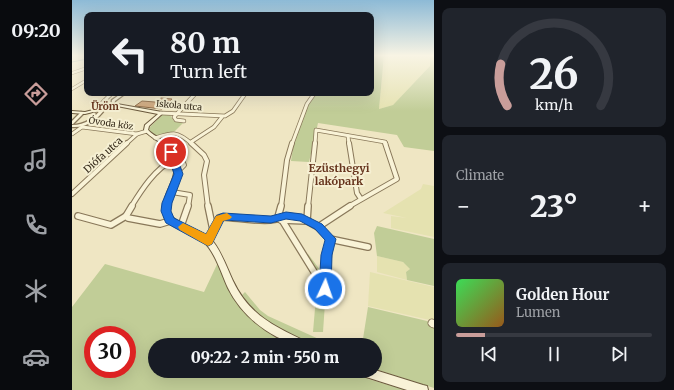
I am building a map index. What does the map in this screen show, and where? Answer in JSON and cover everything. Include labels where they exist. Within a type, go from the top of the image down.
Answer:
[{"type":"main road","name":"Iskola utca","points":[[72,112],[82,113],[94,111],[112,104],[161,113]]},
{"type":"main road","points":[[94,111],[100,113]]},
{"type":"main road","points":[[161,113],[147,126],[147,131],[170,149],[178,170],[166,211],[170,221],[203,237],[208,241],[244,308],[259,322],[290,338]]},
{"type":"main road","points":[[382,377],[423,390]]},
{"type":"street","points":[[72,89],[84,82]]},
{"type":"street","points":[[94,111],[94,108],[110,96]]},
{"type":"street","points":[[102,102],[112,104],[121,96]]},
{"type":"street","points":[[184,121],[176,120],[174,117],[193,96]]},
{"type":"street","points":[[191,142],[214,127],[222,117],[230,114],[244,96]]},
{"type":"street","points":[[313,96],[307,104],[296,131],[288,160],[280,219],[325,289]]},
{"type":"street","points":[[72,134],[100,113],[104,108]]},
{"type":"street","points":[[72,123],[82,113]]},
{"type":"street","name":"Iskola utca","points":[[161,113],[222,117]]},
{"type":"street","points":[[72,126],[82,127]]},
{"type":"street","name":"Óvoda köz","points":[[82,127],[138,134]]},
{"type":"street","points":[[307,221],[316,130],[382,141],[387,147],[397,179],[361,199],[318,227]]},
{"type":"street","name":"Diófa utca","points":[[72,194],[138,134],[147,131]]},
{"type":"street","points":[[155,138],[177,133],[191,142],[204,155],[207,162],[205,180],[209,218],[213,230]]},
{"type":"street","points":[[348,136],[357,193],[361,199]]},
{"type":"street","points":[[78,216],[111,225],[126,216],[150,181],[166,163],[174,158]]},
{"type":"street","points":[[172,192],[190,195],[188,209],[181,226]]},
{"type":"street","points":[[126,216],[128,218],[160,224],[170,221]]},
{"type":"street","points":[[208,241],[212,237],[213,230],[219,218],[280,219],[303,222],[307,221],[318,227],[330,239],[368,247]]},
{"type":"street","points":[[324,298],[326,255],[330,239]]},
{"type":"shaded area","points":[[382,74],[422,74],[393,105],[379,109]]},
{"type":"shaded area","points":[[423,184],[434,186],[434,237],[391,228],[391,216],[407,218],[383,213],[421,189]]},
{"type":"shaded area","points":[[377,256],[403,262],[410,269],[406,272],[407,280],[377,272]]},
{"type":"shaded area","points":[[370,272],[434,287],[434,321],[368,306]]},
{"type":"green space","points":[[374,74],[382,74],[379,109],[393,105],[422,74],[434,74],[434,151],[404,147],[397,135],[318,123],[309,162],[291,161],[296,134],[302,116],[314,96],[374,96]]},
{"type":"green space","points":[[163,114],[170,115],[174,121],[183,123],[175,131],[157,136],[150,132],[149,128]]},
{"type":"green space","points":[[377,226],[434,239],[434,286],[407,280],[406,272],[410,269],[403,262],[377,256],[374,233]]},
{"type":"green space","points":[[308,254],[316,264],[327,284],[328,297],[325,303],[323,332],[313,332],[317,285],[301,256]]},
{"type":"green space","points":[[221,256],[247,306],[252,308],[242,295],[245,292],[260,310],[268,316],[317,338],[148,338],[148,378],[367,378],[406,390],[72,390],[72,307],[105,264],[204,292]]},
{"type":"green space","points":[[368,307],[427,321],[434,326],[434,388],[382,371],[382,338],[363,338]]},
{"type":"building","points":[[161,98],[172,99],[162,109],[135,106],[142,101],[155,102]]},
{"type":"slow traffic","points":[[183,227],[195,232],[208,241],[212,237],[213,230],[219,218],[227,217]]},
{"type":"district","name":"Üröm","points":[[105,106]]},
{"type":"district","name":"Ezüsthegyi lakópark","points":[[339,174]]},
{"type":"route","points":[[171,152],[179,174],[167,203],[166,211],[170,221],[195,232],[208,241],[212,237],[213,230],[219,218],[223,217],[271,220],[286,216],[302,218],[318,227],[330,239],[326,255],[327,278],[325,289]]}]
